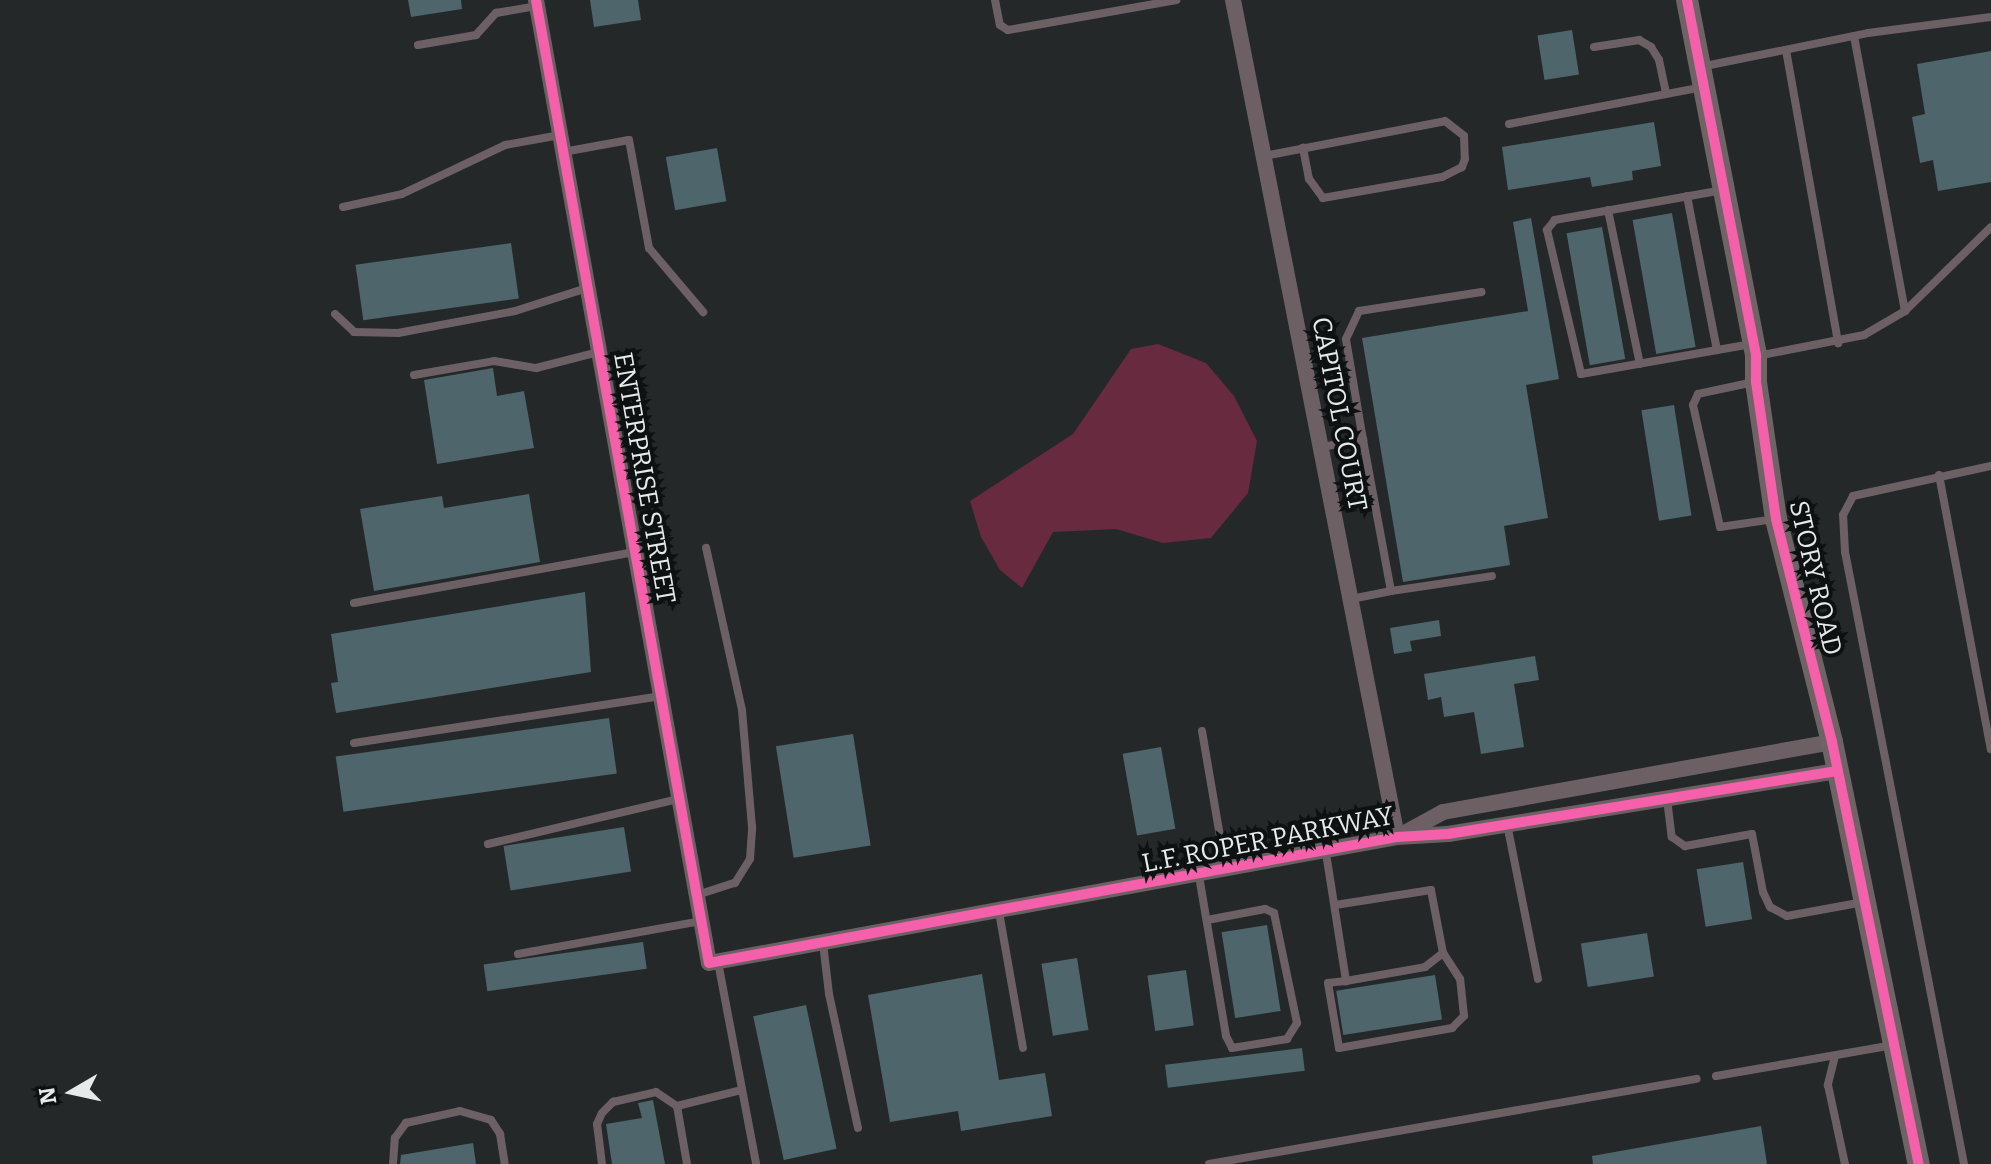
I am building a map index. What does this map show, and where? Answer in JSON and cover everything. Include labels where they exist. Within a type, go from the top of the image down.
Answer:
[{"type":"street","name":"CAPITOL COURT","points":[[1233,0],[1397,837]]},
{"type":"street","name":"STORY ROAD","points":[[1687,0],[1755,350],[1756,382],[1776,519],[1832,742],[1919,1164]]},
{"type":"street","name":"ENTERPRISE STREET","points":[[537,3],[679,799],[713,963]]},
{"type":"street","name":"L.F. ROPER PARKWAY","points":[[1397,837],[1443,812],[1832,742]]},
{"type":"street","name":"L.F. ROPER PARKWAY","points":[[713,963],[1226,872],[1397,837],[1507,824],[1837,771]]},
{"type":"lane","points":[[995,0],[1000,25],[1008,30],[1173,0]]},
{"type":"lane","points":[[418,45],[476,35],[496,13],[537,3]]},
{"type":"lane","points":[[1509,124],[1666,93],[1702,77],[1786,50],[1854,36],[1991,17]]},
{"type":"lane","points":[[1854,36],[1905,311]]},
{"type":"lane","points":[[1594,47],[1639,40],[1651,47],[1659,60],[1666,93]]},
{"type":"lane","points":[[1786,50],[1838,343]]},
{"type":"lane","points":[[1264,156],[1303,148],[1445,121],[1464,136],[1465,159],[1462,167],[1442,177],[1323,198],[1309,179],[1303,148]]},
{"type":"lane","points":[[343,207],[402,194],[505,145],[629,140],[649,248],[703,312]]},
{"type":"lane","points":[[1724,190],[1555,220],[1547,230],[1576,369],[1581,374],[1717,350],[1838,343],[1864,335],[1905,311],[1991,227]]},
{"type":"lane","points":[[1687,196],[1717,350]]},
{"type":"lane","points":[[1608,210],[1640,364]]},
{"type":"lane","points":[[335,314],[354,332],[398,333],[515,311],[587,288]]},
{"type":"lane","points":[[1391,591],[1346,339],[1359,311],[1482,292]]},
{"type":"lane","points":[[414,375],[494,361],[536,368],[599,352]]},
{"type":"lane","points":[[1756,382],[1698,394],[1693,405],[1720,527],[1776,519]]},
{"type":"lane","points":[[1321,447],[1363,440]]},
{"type":"lane","points":[[1964,1164],[1845,552],[1843,515],[1853,496],[1991,466]]},
{"type":"lane","points":[[1939,475],[1986,700],[1991,749]]},
{"type":"lane","points":[[697,895],[735,883],[750,859],[752,827],[742,710],[706,548]]},
{"type":"lane","points":[[354,603],[635,552]]},
{"type":"lane","points":[[1351,599],[1492,576]]},
{"type":"lane","points":[[354,743],[661,696]]},
{"type":"lane","points":[[1202,731],[1226,872]]},
{"type":"lane","points":[[488,844],[679,799]]},
{"type":"lane","points":[[1667,799],[1672,837],[1685,846],[1752,834],[1763,892],[1770,907],[1787,916],[1864,902]]},
{"type":"lane","points":[[1507,824],[1538,979]]},
{"type":"lane","points":[[1326,853],[1346,981]]},
{"type":"lane","points":[[1199,876],[1207,920],[1232,1048],[1287,1039],[1297,1023],[1274,913],[1265,909],[1207,920]]},
{"type":"lane","points":[[1335,905],[1431,890],[1443,953],[1460,979],[1464,1016],[1452,1028],[1339,1048],[1328,983],[1425,967],[1443,953]]},
{"type":"lane","points":[[999,912],[1023,1048]]},
{"type":"lane","points":[[518,954],[702,921]]},
{"type":"lane","points":[[823,943],[829,994],[858,1128]]},
{"type":"lane","points":[[713,963],[756,1164]]},
{"type":"lane","points":[[1716,1076],[1894,1045]]},
{"type":"lane","points":[[1835,1056],[1828,1085],[1845,1164]]},
{"type":"lane","points":[[1209,1164],[1697,1079]]},
{"type":"lane","points":[[677,1106],[741,1090]]},
{"type":"lane","points":[[602,1164],[597,1124],[613,1102],[656,1092],[677,1106],[687,1164]]},
{"type":"lane","points":[[393,1164],[395,1138],[406,1123],[460,1111],[491,1120],[500,1134],[505,1164]]},
{"type":"shaded area","points":[[1158,344],[1206,363],[1234,396],[1257,441],[1248,493],[1211,538],[1163,543],[1116,529],[1053,532],[1022,588],[1000,570],[981,537],[970,501],[1073,434],[1131,349]]},
{"type":"building","points":[[408,0],[461,0],[462,9],[411,17]]},
{"type":"building","points":[[590,0],[638,0],[641,20],[594,27]]},
{"type":"building","points":[[1572,30],[1579,74],[1544,80],[1537,35]]},
{"type":"building","points":[[1991,51],[1991,182],[1938,191],[1933,160],[1920,163],[1912,117],[1925,114],[1917,64]]},
{"type":"building","points":[[1654,122],[1661,166],[1632,171],[1633,180],[1592,187],[1590,177],[1508,190],[1502,147]]},
{"type":"building","points":[[717,148],[726,201],[675,210],[666,157]]},
{"type":"building","points":[[1672,213],[1696,347],[1656,354],[1633,220]]},
{"type":"building","points":[[1531,218],[1559,379],[1526,385],[1548,518],[1504,526],[1510,565],[1403,582],[1362,338],[1528,311],[1513,222]]},
{"type":"building","points":[[1602,227],[1625,359],[1590,365],[1567,233]]},
{"type":"building","points":[[511,243],[519,298],[363,320],[356,265]]},
{"type":"building","points":[[493,368],[497,396],[524,391],[534,448],[437,464],[424,380]]},
{"type":"building","points":[[1674,405],[1692,516],[1659,521],[1641,410]]},
{"type":"building","points":[[529,494],[540,562],[374,591],[360,509],[442,496],[444,508]]},
{"type":"building","points":[[585,592],[591,672],[336,713],[331,683],[338,682],[331,634]]},
{"type":"building","points":[[1439,620],[1441,636],[1410,641],[1412,651],[1394,654],[1390,628]]},
{"type":"building","points":[[1535,656],[1539,680],[1514,684],[1524,747],[1481,754],[1474,712],[1444,717],[1441,697],[1428,700],[1424,674]]},
{"type":"building","points":[[609,718],[617,773],[343,812],[336,756]]},
{"type":"building","points":[[853,734],[871,846],[794,858],[776,746]]},
{"type":"building","points":[[1161,747],[1175,829],[1137,836],[1123,754]]},
{"type":"building","points":[[624,827],[631,871],[511,891],[504,846]]},
{"type":"building","points":[[1743,862],[1752,919],[1706,927],[1697,869]]},
{"type":"building","points":[[1267,925],[1281,1011],[1235,1018],[1222,932]]},
{"type":"building","points":[[1647,933],[1654,976],[1588,987],[1581,943]]},
{"type":"building","points":[[643,942],[647,969],[487,991],[484,964]]},
{"type":"building","points":[[1077,958],[1088,1030],[1053,1036],[1041,964]]},
{"type":"building","points":[[1186,970],[1194,1025],[1155,1031],[1147,975]]},
{"type":"building","points":[[982,974],[999,1080],[1045,1073],[1052,1116],[961,1131],[958,1111],[890,1122],[868,995]]},
{"type":"building","points":[[1435,975],[1442,1019],[1343,1035],[1336,991]]},
{"type":"building","points":[[806,1005],[837,1149],[784,1160],[753,1016]]},
{"type":"building","points":[[1302,1048],[1305,1071],[1168,1088],[1165,1065]]},
{"type":"building","points":[[653,1100],[665,1164],[612,1164],[606,1124],[642,1118],[638,1103]]},
{"type":"building","points":[[1761,1126],[1767,1164],[1593,1164],[1592,1156]]},
{"type":"building","points":[[473,1143],[476,1164],[400,1164],[401,1155]]},
{"type":"cycle path","points":[[536,0],[709,963],[1397,837],[1448,834],[1837,771]]},
{"type":"cycle path","points":[[1687,0],[1756,356],[1756,382],[1776,519],[1832,742],[1919,1164]]}]
